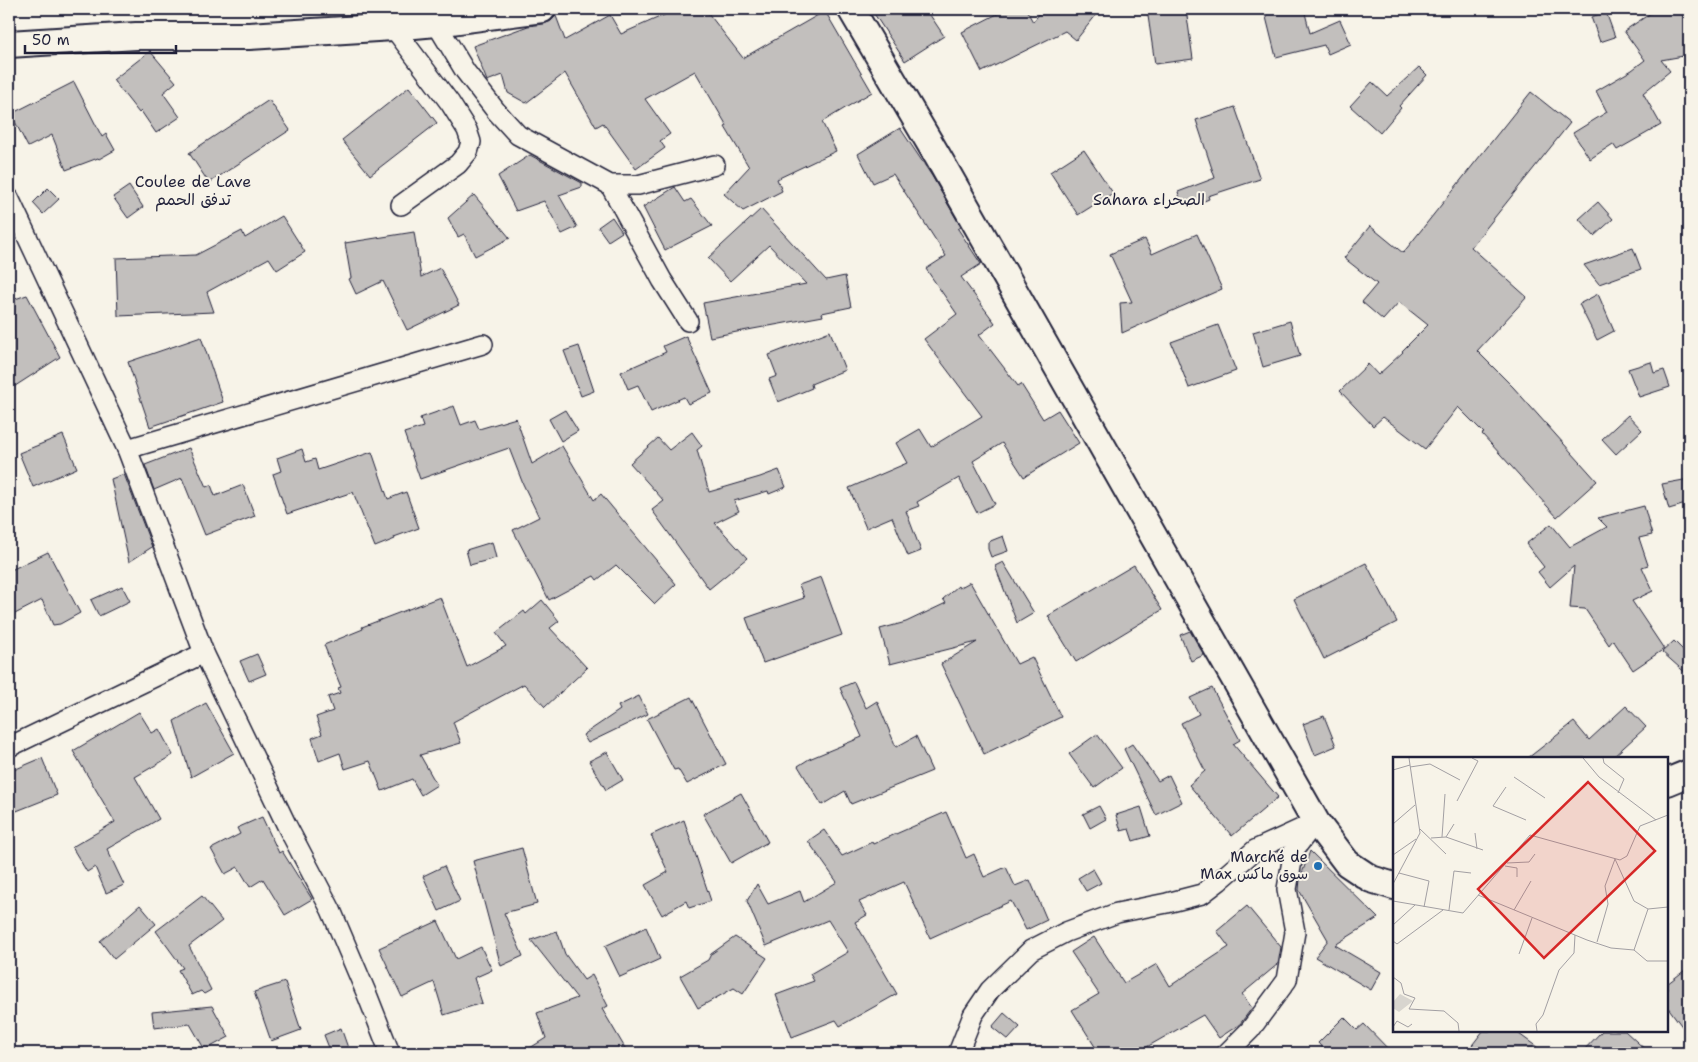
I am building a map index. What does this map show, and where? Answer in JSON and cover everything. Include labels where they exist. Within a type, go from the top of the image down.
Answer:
[{"type":"main road","points":[[9,44],[136,36],[248,36],[393,27],[542,9]]},
{"type":"main road","points":[[851,9],[938,157],[1316,822],[1347,863],[1371,880],[1393,886]]},
{"type":"main road","points":[[1668,782],[1689,773]]},
{"type":"street","points":[[436,23],[466,71],[496,111],[518,135],[610,185],[638,185],[715,165]]},
{"type":"street","points":[[393,27],[450,103],[468,130],[471,142],[468,152],[458,164],[401,205]]},
{"type":"street","points":[[610,185],[662,280],[688,321]]},
{"type":"street","points":[[9,198],[127,449],[204,653],[287,826],[331,910],[390,1053]]},
{"type":"street","points":[[127,449],[483,344]]},
{"type":"street","points":[[9,747],[204,653]]},
{"type":"street","points":[[958,1053],[972,1015],[990,990],[1031,950],[1066,932],[1117,913],[1202,894],[1255,850],[1316,822]]},
{"type":"street","points":[[1227,1053],[1250,1030],[1288,980],[1295,932],[1288,889],[1294,850],[1316,822]]},
{"type":"building","points":[[678,9],[705,9],[743,58],[825,11],[872,92],[822,122],[836,151],[777,179],[782,191],[743,211],[724,194],[749,167],[695,71],[645,99],[670,134],[660,141],[665,148],[636,169],[603,123],[596,127],[565,73],[526,103],[508,93],[503,75],[487,81],[473,46],[528,26],[544,24],[556,16],[565,40],[610,15],[621,34]]},
{"type":"building","points":[[871,9],[926,9],[944,36],[905,61]]},
{"type":"building","points":[[1007,9],[1026,9],[1033,22],[1043,9],[1101,9],[1076,40],[1065,31],[982,72],[962,32]]},
{"type":"building","points":[[1147,9],[1186,9],[1193,59],[1155,64]]},
{"type":"building","points":[[1264,9],[1304,9],[1310,33],[1340,20],[1351,44],[1328,54],[1324,45],[1276,57]]},
{"type":"building","points":[[1657,9],[1689,9],[1689,55],[1661,60],[1670,71],[1643,93],[1661,125],[1617,150],[1613,144],[1590,159],[1573,133],[1607,112],[1596,91],[1632,70],[1645,60],[1624,31]]},
{"type":"building","points":[[1606,12],[1615,37],[1600,42],[1591,17]]},
{"type":"building","points":[[150,51],[176,82],[163,93],[180,117],[156,133],[141,111],[139,113],[113,80]]},
{"type":"building","points":[[1419,67],[1427,75],[1399,106],[1401,108],[1380,133],[1350,106],[1372,82],[1387,96]]},
{"type":"building","points":[[74,82],[102,137],[106,134],[115,150],[99,159],[66,170],[52,135],[28,147],[11,114]]},
{"type":"building","points":[[409,87],[437,123],[370,175],[342,140]]},
{"type":"building","points":[[1531,92],[1570,123],[1471,247],[1527,297],[1477,351],[1513,387],[1597,481],[1557,517],[1482,434],[1484,433],[1458,407],[1425,449],[1383,417],[1373,426],[1340,391],[1368,364],[1378,375],[1428,325],[1399,302],[1383,320],[1362,302],[1377,284],[1344,258],[1370,226],[1403,253]]},
{"type":"building","points":[[269,100],[290,130],[209,183],[189,153]]},
{"type":"building","points":[[1235,107],[1260,179],[1208,196],[1209,199],[1189,207],[1187,203],[1182,204],[1178,192],[1215,178],[1196,120]]},
{"type":"building","points":[[900,128],[932,176],[961,227],[958,229],[981,264],[961,277],[995,323],[979,335],[1018,386],[1021,384],[1043,419],[1058,410],[1079,443],[1024,477],[1002,443],[973,461],[995,504],[977,513],[959,478],[917,502],[919,506],[906,511],[921,551],[908,556],[892,517],[866,528],[849,488],[907,463],[896,443],[920,429],[931,447],[982,416],[924,339],[957,314],[926,269],[946,256],[893,174],[873,183],[858,154]]},
{"type":"building","points":[[1084,150],[1113,193],[1078,215],[1050,172]]},
{"type":"building","points":[[530,155],[582,183],[582,187],[559,195],[577,227],[562,234],[544,201],[516,211],[498,176]]},
{"type":"building","points":[[129,186],[143,207],[128,218],[113,197]]},
{"type":"building","points":[[675,187],[685,202],[691,199],[712,226],[665,250],[643,207]]},
{"type":"building","points":[[48,188],[59,199],[43,214],[33,203]]},
{"type":"building","points":[[474,195],[510,238],[475,256],[464,234],[458,237],[448,218]]},
{"type":"building","points":[[1598,202],[1613,219],[1594,236],[1579,219]]},
{"type":"building","points":[[761,209],[826,280],[845,276],[851,307],[822,313],[823,316],[710,337],[703,303],[806,284],[769,245],[730,281],[708,258]]},
{"type":"building","points":[[282,216],[305,252],[277,270],[269,258],[207,292],[214,312],[118,316],[116,258],[196,255],[242,231],[245,238]]},
{"type":"building","points":[[612,217],[622,232],[608,241],[598,227]]},
{"type":"building","points":[[414,232],[421,277],[440,268],[459,305],[407,330],[383,281],[356,294],[349,279],[351,278],[345,243]]},
{"type":"building","points":[[1197,234],[1222,289],[1122,333],[1120,303],[1132,302],[1110,254],[1145,239],[1152,254]]},
{"type":"building","points":[[1633,248],[1641,269],[1599,284],[1584,265]]},
{"type":"building","points":[[1598,294],[1614,331],[1597,340],[1579,304]]},
{"type":"building","points":[[27,295],[60,357],[9,390],[9,301]]},
{"type":"building","points":[[1290,321],[1300,356],[1263,367],[1253,332]]},
{"type":"building","points":[[1218,325],[1236,371],[1189,388],[1171,342]]},
{"type":"building","points":[[830,331],[845,370],[811,384],[812,388],[778,402],[769,379],[777,376],[769,355]]},
{"type":"building","points":[[686,336],[712,393],[688,404],[684,397],[651,412],[638,385],[628,389],[621,372],[666,352],[663,346]]},
{"type":"building","points":[[201,337],[223,402],[150,427],[128,362]]},
{"type":"building","points":[[579,346],[594,391],[581,396],[564,351]]},
{"type":"building","points":[[1651,362],[1654,373],[1664,370],[1670,387],[1639,397],[1628,369]]},
{"type":"building","points":[[454,406],[461,425],[475,420],[479,429],[516,418],[532,464],[562,446],[594,500],[601,494],[676,584],[655,604],[616,565],[597,580],[594,576],[549,600],[513,530],[539,517],[523,484],[509,448],[420,479],[404,433],[423,427],[420,418]]},
{"type":"building","points":[[565,410],[578,431],[561,441],[549,419]]},
{"type":"building","points":[[1628,415],[1642,430],[1616,454],[1602,439]]},
{"type":"building","points":[[692,432],[702,446],[697,450],[709,492],[779,470],[786,487],[769,494],[768,491],[734,501],[739,511],[715,523],[747,558],[709,589],[652,510],[664,501],[630,463],[658,438],[669,450]]},
{"type":"building","points":[[63,435],[77,468],[33,487],[19,453]]},
{"type":"building","points":[[189,448],[206,487],[211,485],[215,496],[243,485],[255,516],[205,535],[182,478],[154,490],[145,465]]},
{"type":"building","points":[[302,449],[306,462],[315,459],[318,470],[372,452],[388,499],[406,492],[419,528],[394,537],[395,539],[375,547],[353,492],[287,514],[273,474],[281,471],[277,458]]},
{"type":"building","points":[[124,474],[152,547],[129,562],[111,479]]},
{"type":"building","points":[[1689,479],[1689,503],[1669,509],[1662,484]]},
{"type":"building","points":[[1644,506],[1652,535],[1639,538],[1648,565],[1642,567],[1653,591],[1632,601],[1664,649],[1633,670],[1613,640],[1609,645],[1585,609],[1570,608],[1574,566],[1550,587],[1538,572],[1544,567],[1526,544],[1551,524],[1570,547],[1607,527],[1598,518]]},
{"type":"building","points":[[1003,536],[1008,551],[991,557],[988,542]]},
{"type":"building","points":[[492,542],[496,558],[470,565],[466,550]]},
{"type":"building","points":[[48,552],[80,613],[60,624],[53,625],[42,600],[9,617],[9,571]]},
{"type":"building","points":[[1003,562],[1034,613],[1017,623],[995,566]]},
{"type":"building","points":[[1366,563],[1397,622],[1324,659],[1294,599]]},
{"type":"building","points":[[1134,565],[1162,610],[1076,662],[1048,616]]},
{"type":"building","points":[[821,577],[842,635],[763,663],[746,618],[804,598],[799,585]]},
{"type":"building","points":[[970,582],[1017,664],[1032,657],[1061,717],[984,754],[941,664],[977,642],[890,664],[880,629],[906,622],[946,603],[943,599],[958,586],[959,588]]},
{"type":"building","points":[[122,586],[130,601],[99,616],[91,600]]},
{"type":"building","points":[[440,597],[467,667],[506,646],[496,633],[524,611],[526,614],[542,600],[559,621],[550,628],[587,668],[545,707],[524,684],[453,722],[461,743],[420,755],[437,785],[421,795],[412,779],[382,791],[370,761],[345,769],[340,753],[319,761],[312,738],[322,734],[316,717],[333,711],[328,697],[340,693],[338,688],[341,687],[324,645],[363,629],[362,627]]},
{"type":"building","points":[[1190,631],[1204,655],[1191,661],[1180,635]]},
{"type":"building","points":[[1674,641],[1689,656],[1689,676],[1662,652]]},
{"type":"building","points":[[257,654],[266,674],[249,681],[240,661]]},
{"type":"building","points":[[854,682],[866,708],[877,701],[896,747],[916,736],[932,771],[851,804],[845,791],[822,805],[798,766],[809,759],[862,737],[840,688]]},
{"type":"building","points":[[1212,688],[1240,740],[1233,744],[1278,797],[1232,836],[1189,785],[1205,771],[1181,723],[1199,714],[1190,698]]},
{"type":"building","points":[[639,696],[648,714],[588,743],[583,735],[620,710],[618,706]]},
{"type":"building","points":[[691,697],[726,764],[687,784],[678,769],[674,770],[647,719]]},
{"type":"building","points":[[206,703],[234,753],[191,777],[174,721]]},
{"type":"building","points":[[1626,706],[1646,727],[1613,757],[1529,757],[1574,722],[1589,740]]},
{"type":"building","points":[[139,712],[152,733],[159,729],[173,755],[135,777],[159,819],[107,849],[124,885],[106,893],[95,867],[87,872],[72,847],[115,822],[73,751]]},
{"type":"building","points":[[1324,716],[1336,746],[1315,755],[1303,724]]},
{"type":"building","points":[[1097,734],[1122,768],[1094,788],[1069,754]]},
{"type":"building","points":[[1132,744],[1158,781],[1169,775],[1182,802],[1156,815],[1124,749]]},
{"type":"building","points":[[607,752],[623,780],[606,790],[589,761]]},
{"type":"building","points":[[42,758],[57,795],[9,814],[9,772]]},
{"type":"building","points":[[741,793],[768,842],[731,863],[703,814]]},
{"type":"building","points":[[1099,806],[1106,819],[1090,828],[1083,814]]},
{"type":"building","points":[[1141,807],[1150,836],[1133,841],[1129,829],[1121,831],[1116,815]]},
{"type":"building","points":[[946,812],[966,858],[974,854],[984,877],[1006,867],[1015,886],[1030,880],[1047,920],[1026,930],[1011,901],[930,938],[904,882],[859,902],[867,915],[855,922],[897,994],[840,1026],[836,1020],[792,1037],[776,995],[814,981],[810,974],[848,952],[828,920],[766,946],[747,901],[757,884],[768,904],[800,891],[804,902],[837,882],[808,841],[824,830],[842,856]]},
{"type":"building","points":[[262,817],[279,853],[282,851],[312,899],[285,915],[263,879],[250,887],[238,867],[225,874],[211,849],[240,834],[237,828]]},
{"type":"building","points":[[684,820],[711,901],[689,908],[686,901],[662,915],[645,885],[668,872],[651,835]]},
{"type":"building","points":[[522,848],[537,904],[504,913],[523,956],[501,966],[473,861]]},
{"type":"building","points":[[1310,851],[1378,918],[1335,945],[1381,972],[1371,990],[1315,957],[1328,940],[1299,890],[1300,879]]},
{"type":"building","points":[[444,866],[460,901],[439,911],[423,876]]},
{"type":"building","points":[[1093,869],[1101,883],[1086,891],[1078,878]]},
{"type":"building","points":[[202,896],[222,921],[189,946],[211,990],[204,994],[201,991],[192,995],[178,970],[183,968],[156,931]]},
{"type":"building","points":[[140,905],[156,924],[114,959],[100,941]]},
{"type":"building","points":[[1247,906],[1281,947],[1278,964],[1242,994],[1252,1008],[1240,1024],[1219,1038],[1203,1015],[1145,1048],[1148,1053],[1099,1053],[1072,1010],[1099,994],[1071,952],[1094,937],[1124,983],[1157,964],[1170,986],[1229,947],[1217,931]]},
{"type":"building","points":[[438,921],[456,959],[481,947],[492,970],[474,978],[482,1003],[444,1015],[434,982],[402,997],[379,948]]},
{"type":"building","points":[[646,927],[660,959],[620,977],[605,946]]},
{"type":"building","points":[[557,931],[565,954],[584,980],[592,975],[608,1006],[602,1009],[628,1053],[522,1053],[546,1038],[537,1013],[577,998],[531,940]]},
{"type":"building","points":[[735,937],[767,958],[743,994],[734,988],[698,1008],[680,976],[708,960],[711,954]]},
{"type":"building","points":[[1689,967],[1689,1036],[1668,1007],[1668,983]]},
{"type":"building","points":[[285,982],[301,1030],[271,1041],[254,992]]},
{"type":"building","points":[[212,1006],[229,1037],[205,1050],[190,1024],[154,1028],[152,1012]]},
{"type":"building","points":[[1004,1013],[1020,1027],[1008,1040],[992,1027]]},
{"type":"building","points":[[1344,1017],[1357,1030],[1364,1024],[1392,1053],[1327,1053],[1318,1043]]},
{"type":"building","points":[[341,1028],[348,1048],[331,1053],[324,1035]]},
{"type":"building","points":[[1482,1032],[1516,1032],[1545,1053],[1466,1053]]},
{"type":"building","points":[[1601,1032],[1626,1032],[1649,1053],[1581,1053]]},
{"type":"place","name":"Marché de Max سوق ماكس","points":[[1318,866]]},
{"type":"district","name":"Coulee de Lave تدفق الحمم","points":[[193,190]]},
{"type":"district","name":"Sahara الصحراء","points":[[1149,199]]}]
